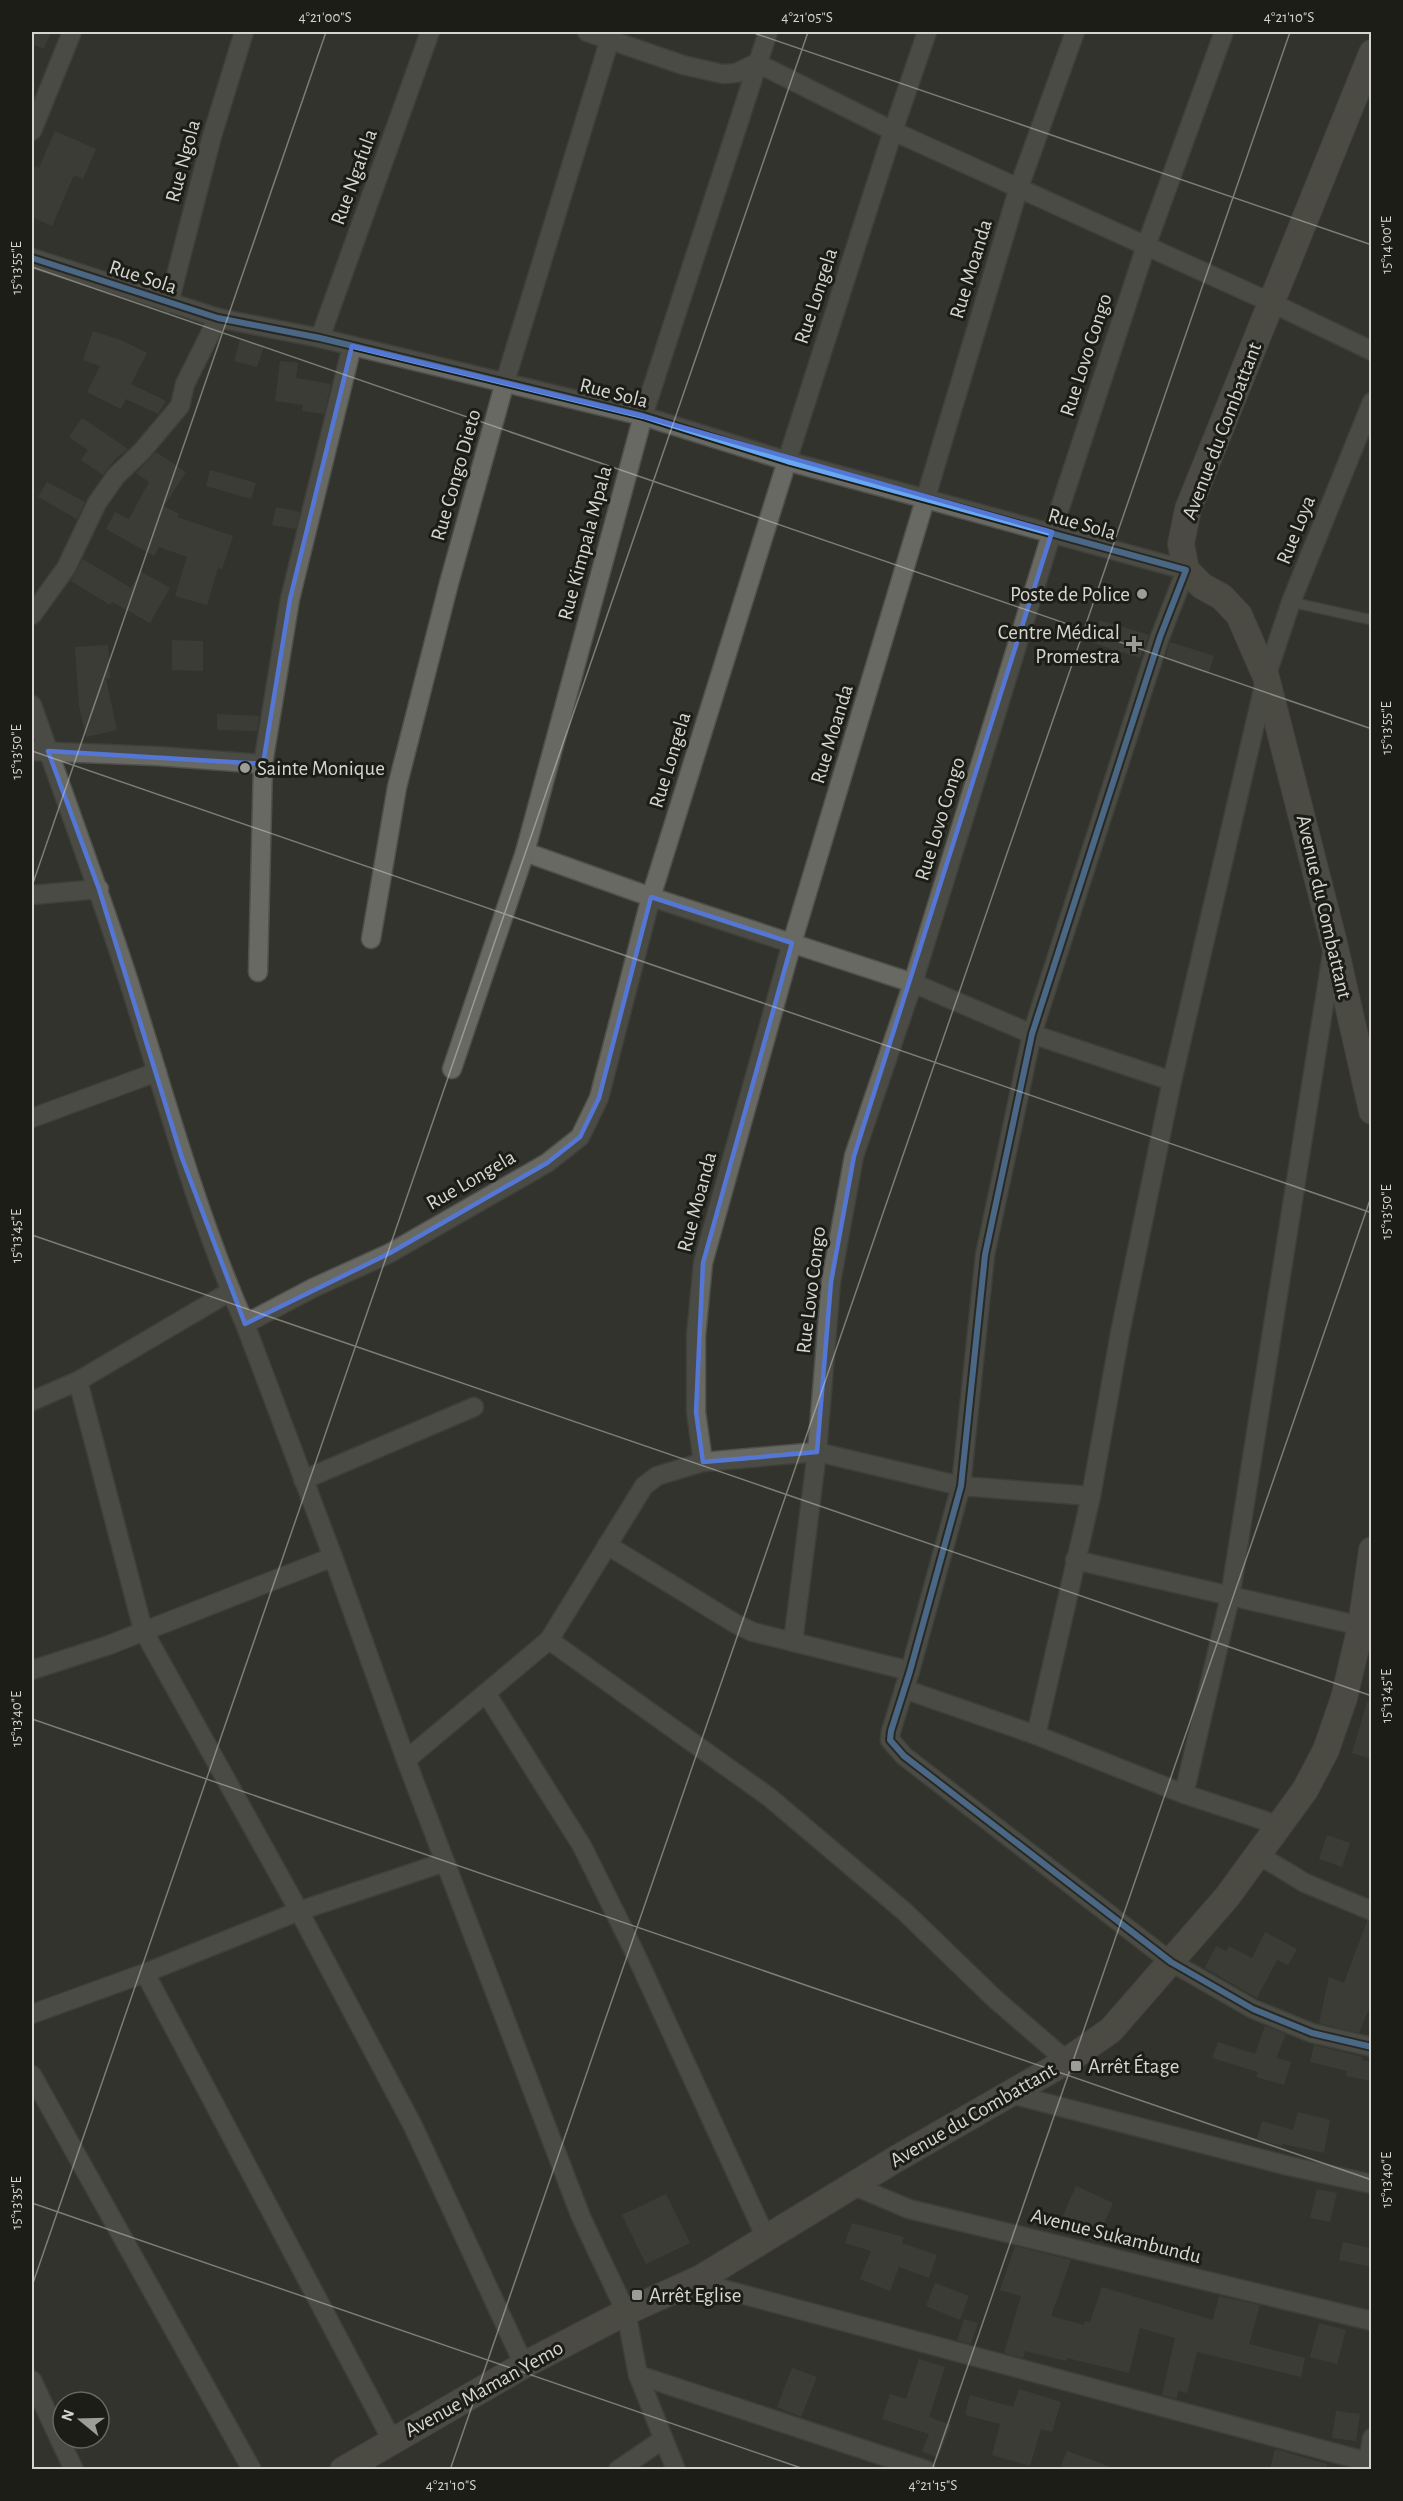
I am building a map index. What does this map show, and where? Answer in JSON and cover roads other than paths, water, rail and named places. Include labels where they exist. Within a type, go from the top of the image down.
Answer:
[{"type":"street","points":[[32,131],[72,32]]},
{"type":"street","name":"Rue Ngola","points":[[169,303],[212,136],[244,32]]},
{"type":"street","name":"Rue Ngafula","points":[[320,338],[430,32]]},
{"type":"street","points":[[587,32],[611,35],[683,65],[723,74],[736,73],[757,63],[893,131],[1272,303],[1371,351]]},
{"type":"street","name":"Rue Kimpala Mpala","points":[[452,1069],[525,852],[643,416],[768,32]]},
{"type":"street","name":"Rue Longela","points":[[245,1324],[313,1288],[390,1253],[547,1163],[580,1137],[599,1098],[651,897],[787,461],[927,32]]},
{"type":"street","name":"Rue Moanda","points":[[703,1462],[696,1412],[696,1336],[703,1263],[792,943],[1019,187],[1075,32]]},
{"type":"street","name":"Rue Lovo Congo","points":[[793,1642],[817,1452],[831,1282],[854,1156],[913,983],[1052,532],[1146,246],[1224,32]]},
{"type":"street","name":"Rue Congo Dieto","points":[[370,939],[397,787],[449,583],[505,382],[611,35]]},
{"type":"street","name":"Avenue du Combattant","points":[[1371,52],[1188,509],[1181,544],[1186,570],[1202,586],[1222,597],[1239,615],[1266,677],[1334,943],[1371,1111]]},
{"type":"street","name":"Rue Sola","points":[[32,258],[218,318],[320,338],[643,416],[787,461],[1186,570]]},
{"type":"street","points":[[32,615],[66,568],[97,503],[116,476],[142,451],[180,406],[185,384],[218,318]]},
{"type":"street","points":[[258,972],[262,764],[290,599],[352,346]]},
{"type":"street","name":"Rue Loya","points":[[1036,1736],[1090,1496],[1120,1333],[1172,1082],[1266,677],[1291,602],[1371,402]]},
{"type":"street","points":[[1186,570],[1160,638],[1032,1034],[985,1255],[962,1486],[890,1740],[896,1749],[1171,1962],[1253,2009],[1312,2033],[1371,2047]]},
{"type":"street","points":[[32,705],[40,751],[99,889],[182,1158],[333,1557],[405,1760],[581,2217],[626,2312],[638,2374],[662,2440],[676,2469]]},
{"type":"street","points":[[40,751],[262,764]]},
{"type":"street","points":[[525,852],[651,897],[913,983],[1032,1034],[1172,1082]]},
{"type":"street","points":[[32,895],[99,889]]},
{"type":"street","points":[[1184,1794],[1230,1597],[1334,943]]},
{"type":"street","points":[[32,1118],[157,1072]]},
{"type":"street","points":[[32,1401],[78,1381],[231,1291]]},
{"type":"street","points":[[78,1381],[143,1630],[299,1911],[413,2126],[524,2365]]},
{"type":"street","points":[[303,1480],[474,1407]]},
{"type":"street","points":[[405,1760],[549,1640],[644,1486],[657,1476],[703,1462],[817,1452],[962,1486],[1090,1496]]},
{"type":"street","points":[[608,1545],[736,1624],[753,1632],[910,1671]]},
{"type":"street","name":"Avenue du Combattant","points":[[626,2312],[701,2278],[852,2185],[1067,2061],[1111,2030],[1227,1898],[1305,1790],[1326,1750],[1344,1698],[1360,1626],[1371,1550]]},
{"type":"street","points":[[32,1670],[109,1645],[333,1557]]},
{"type":"street","points":[[1075,1560],[1360,1626]]},
{"type":"street","points":[[549,1640],[769,1797],[905,1912],[995,1999],[1067,2061]]},
{"type":"street","points":[[904,1689],[1036,1736],[1184,1794],[1281,1826]]},
{"type":"street","points":[[486,1693],[582,1846],[634,1951],[766,2238]]},
{"type":"street","points":[[1259,1855],[1305,1882],[1371,1911]]},
{"type":"street","points":[[32,2014],[145,1973],[299,1911],[445,1862]]},
{"type":"street","points":[[145,1973],[392,2440]]},
{"type":"street","points":[[32,2075],[252,2469]]},
{"type":"street","points":[[1011,2094],[1289,2166],[1371,2184]]},
{"type":"street","name":"Avenue Sukambundu","points":[[852,2185],[909,2209],[1371,2322]]},
{"type":"street","points":[[701,2278],[704,2283],[715,2287],[1369,2465],[1371,2438]]},
{"type":"street","name":"Avenue Maman Yemo","points":[[343,2469],[524,2365],[626,2312]]},
{"type":"street","points":[[638,2374],[926,2469]]},
{"type":"street","points":[[32,2380],[74,2469]]},
{"type":"street","points":[[618,2469],[662,2440]]},
{"type":"lane","points":[[1291,602],[1371,620]]},
{"type":"place","name":"Poste de Police","points":[[1142,594]]},
{"type":"place","name":"Centre Médical Promestra","points":[[1134,644]]},
{"type":"place","name":"Sainte Monique","points":[[245,768]]},
{"type":"place","name":"Arrêt Étage","points":[[1076,2066]]},
{"type":"place","name":"Arrêt Eglise","points":[[637,2295]]}]
